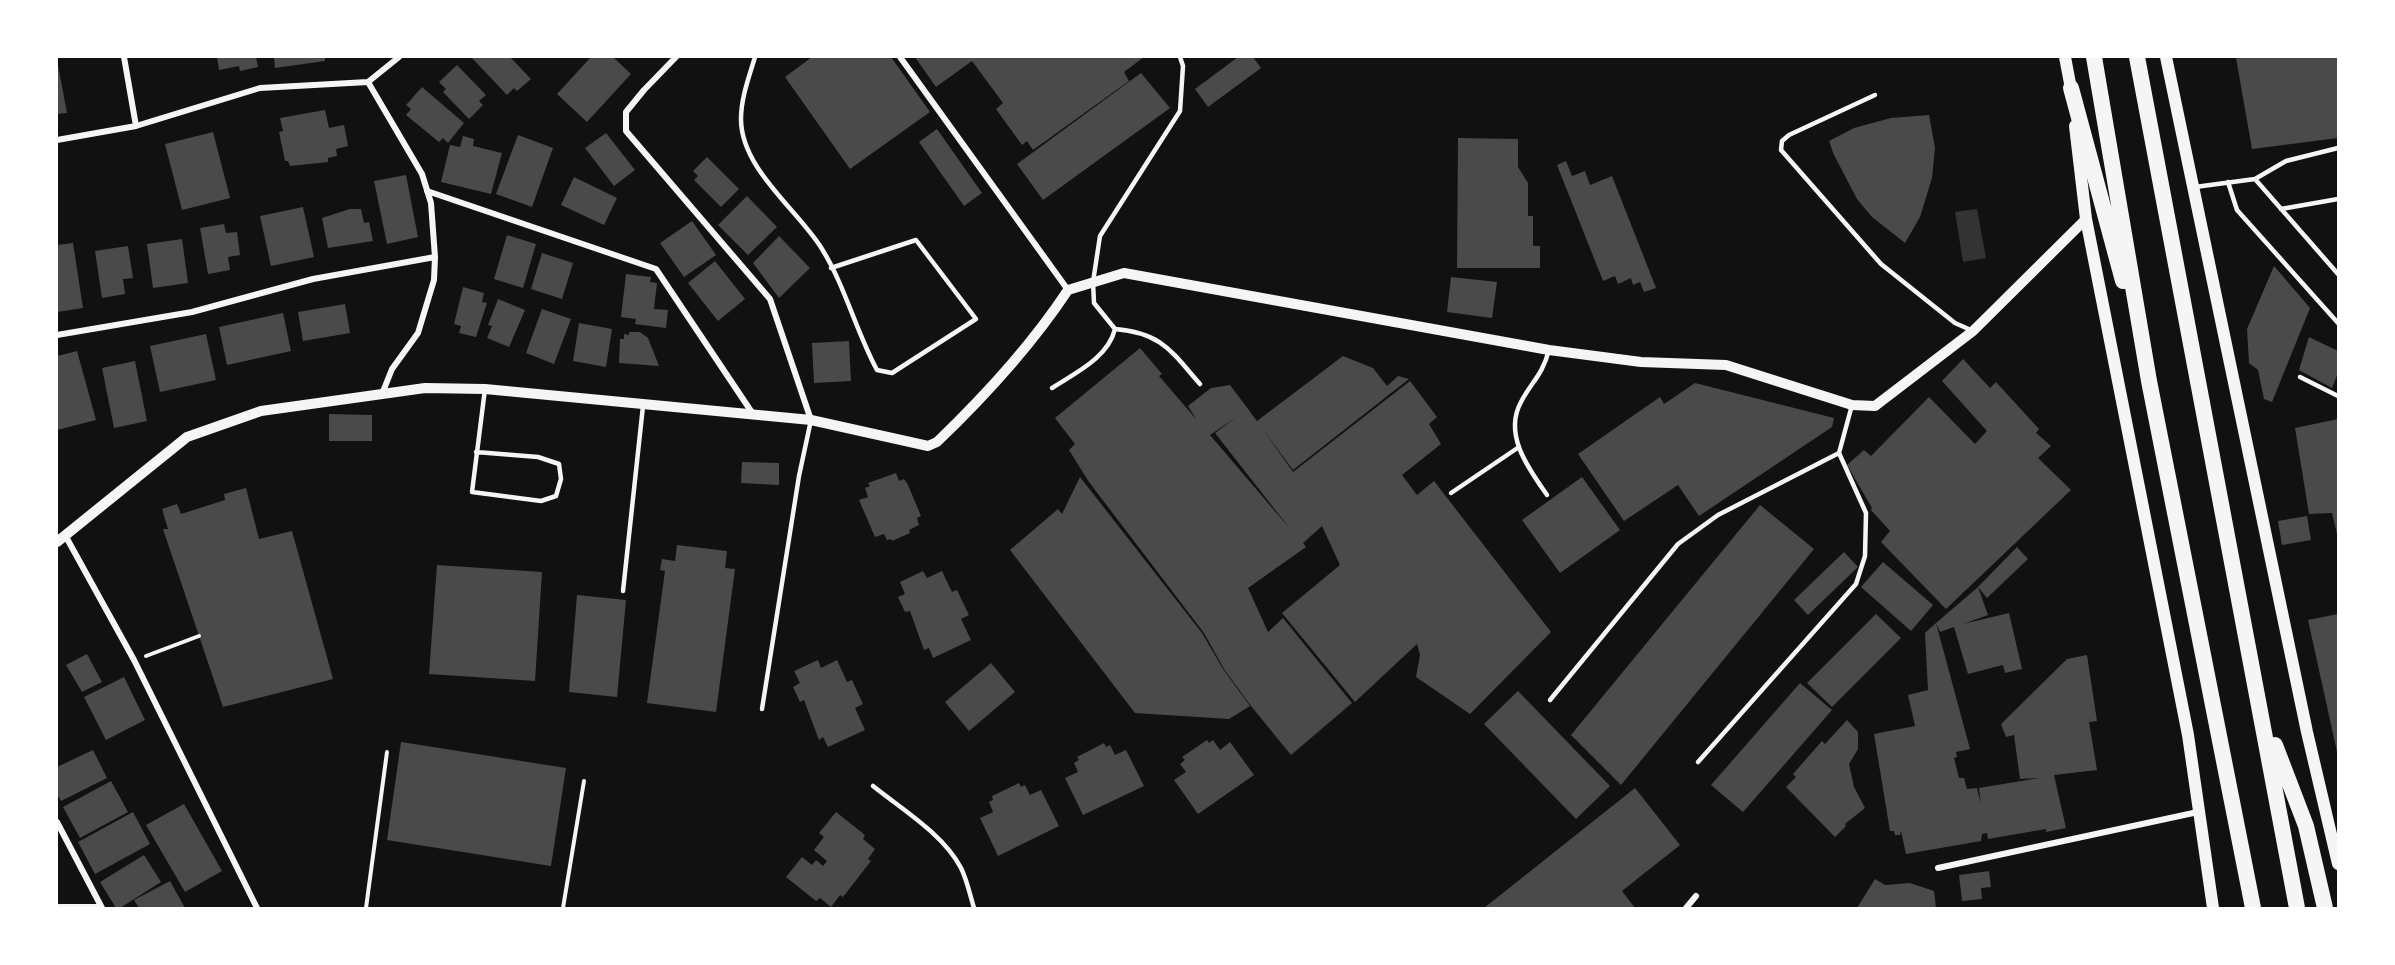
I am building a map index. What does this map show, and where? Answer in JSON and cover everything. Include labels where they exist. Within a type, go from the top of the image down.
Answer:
[{"type":"highway","points":[[2094,57],[2149,381],[2253,908]]},
{"type":"highway","points":[[2136,57],[2297,908]]},
{"type":"highway","points":[[2071,88],[2149,381]]},
{"type":"highway","points":[[2260,705],[2306,826],[2325,908]]},
{"type":"main road","points":[[2065,57],[2071,88],[2086,219],[2188,735],[2213,908]]},
{"type":"main road","points":[[2166,57],[2307,732],[2338,864]]},
{"type":"street","points":[[124,57],[136,126]]},
{"type":"street","points":[[57,140],[136,126],[260,88],[368,82],[399,57]]},
{"type":"street","points":[[676,57],[626,112],[626,131],[770,299],[811,420]]},
{"type":"street","points":[[900,57],[1068,290]]},
{"type":"street","points":[[368,82],[422,174],[431,203],[435,256],[434,280],[418,333],[392,369],[382,394]]},
{"type":"street","points":[[427,191],[656,269],[754,414]]},
{"type":"street","points":[[257,908],[134,660],[61,539],[187,437],[261,411],[425,388],[485,389],[644,406],[811,420],[920,446],[932,445],[987,394],[1048,320],[1068,290],[1124,273],[1550,350],[1641,362],[1726,366],[1852,405],[1875,406],[1973,331],[2086,219]]},
{"type":"street","points":[[57,334],[192,312],[313,279],[435,256]]},
{"type":"street","points":[[1938,868],[2198,812]]},
{"type":"street","points":[[57,822],[102,908],[57,907]]},
{"type":"street","points":[[1686,908],[1696,896]]},
{"type":"lane","points":[[756,57],[745,92],[741,120],[748,149],[764,177],[822,249],[877,370],[892,373],[976,319],[916,240],[831,268]]},
{"type":"lane","points":[[1180,57],[1183,66],[1180,111],[1104,227],[1100,236],[1093,282],[1094,303],[1115,330],[1141,331],[1166,346],[1200,384]]},
{"type":"lane","points":[[1875,95],[1789,135],[1782,141],[1781,150],[1881,264],[1955,323],[1973,331]]},
{"type":"lane","points":[[2193,187],[2255,179],[2286,161],[2338,148]]},
{"type":"lane","points":[[2255,179],[2338,274]]},
{"type":"lane","points":[[2228,182],[2237,210],[2338,323]]},
{"type":"lane","points":[[2281,209],[2338,199]]},
{"type":"lane","points":[[1052,388],[1098,357],[1112,341],[1115,330]]},
{"type":"lane","points":[[1547,495],[1519,447],[1515,426],[1521,402],[1541,374],[1550,350]]},
{"type":"lane","points":[[2300,377],[2338,396]]},
{"type":"lane","points":[[476,452],[538,457],[559,464],[561,479],[556,496],[541,501],[472,492],[476,452],[485,389]]},
{"type":"lane","points":[[1698,762],[1856,584],[1865,556],[1866,513],[1839,453],[1852,405]]},
{"type":"lane","points":[[623,591],[644,406]]},
{"type":"lane","points":[[762,709],[787,547],[811,420]]},
{"type":"lane","points":[[1451,493],[1519,447]]},
{"type":"lane","points":[[1550,700],[1678,544],[1718,515],[1839,453]]},
{"type":"lane","points":[[873,786],[928,830],[954,857],[962,870],[975,908]]},
{"type":"path","points":[[134,660],[199,636]]},
{"type":"path","points":[[366,908],[387,752]]},
{"type":"path","points":[[563,908],[584,781]]},
{"type":"shaded area","points":[[1977,209],[1986,258],[1963,262],[1955,212]]},
{"type":"building","points":[[217,57],[256,57],[258,67],[240,71],[239,66],[219,70]]},
{"type":"building","points":[[274,57],[325,57],[325,61],[275,68]]},
{"type":"building","points":[[471,57],[510,57],[531,79],[517,91],[514,88],[507,95]]},
{"type":"building","points":[[591,57],[613,57],[631,74],[587,122],[557,94]]},
{"type":"building","points":[[812,57],[891,57],[930,112],[850,169],[785,77]]},
{"type":"building","points":[[915,57],[1144,57],[1124,72],[1129,81],[1033,150],[1027,141],[1022,145],[996,109],[1003,103],[972,61],[936,87]]},
{"type":"building","points":[[1238,57],[1253,57],[1261,68],[1208,107],[1195,89]]},
{"type":"building","points":[[2338,57],[2338,138],[2252,149],[2236,58]]},
{"type":"building","points":[[57,60],[67,113],[57,114]]},
{"type":"building","points":[[457,65],[486,95],[479,101],[483,105],[469,119],[443,92],[446,89],[439,82]]},
{"type":"building","points":[[1141,73],[1170,108],[1043,200],[1017,164]]},
{"type":"building","points":[[422,87],[464,123],[448,143],[443,138],[439,142],[406,115],[411,109],[406,105]]},
{"type":"building","points":[[325,110],[329,128],[344,125],[348,146],[336,149],[337,156],[328,158],[328,162],[290,166],[288,161],[285,161],[279,132],[283,131],[280,118]]},
{"type":"building","points":[[1929,115],[1935,148],[1932,178],[1920,217],[1905,243],[1872,217],[1857,199],[1829,141],[1854,128],[1891,118]]},
{"type":"building","points":[[937,129],[982,193],[964,206],[919,142]]},
{"type":"building","points":[[213,132],[230,198],[182,210],[165,144]]},
{"type":"building","points":[[606,133],[635,170],[614,186],[585,148]]},
{"type":"building","points":[[518,135],[553,148],[532,207],[496,194]]},
{"type":"building","points":[[463,136],[474,139],[473,146],[502,153],[491,194],[441,182],[450,145],[460,147]]},
{"type":"building","points":[[1458,138],[1518,139],[1518,167],[1528,183],[1528,216],[1533,216],[1533,246],[1540,246],[1540,268],[1457,268]]},
{"type":"building","points":[[707,157],[739,189],[721,207],[694,180],[698,176],[693,171]]},
{"type":"building","points":[[1566,161],[1572,176],[1585,171],[1590,185],[1612,176],[1656,288],[1644,292],[1640,282],[1633,285],[1631,278],[1618,284],[1615,276],[1603,281],[1557,165]]},
{"type":"building","points":[[406,175],[418,237],[387,244],[374,181]]},
{"type":"building","points":[[574,177],[617,198],[604,225],[561,205]]},
{"type":"building","points":[[747,196],[777,227],[748,255],[718,225]]},
{"type":"building","points":[[303,207],[314,257],[271,266],[260,216]]},
{"type":"building","points":[[350,209],[361,209],[364,223],[369,222],[373,241],[328,248],[322,218]]},
{"type":"building","points":[[692,221],[716,255],[684,277],[660,243]]},
{"type":"building","points":[[224,224],[226,233],[237,232],[240,255],[228,257],[230,270],[208,274],[200,228]]},
{"type":"building","points":[[507,235],[536,244],[523,288],[494,279]]},
{"type":"building","points":[[779,236],[810,268],[779,298],[753,263]]},
{"type":"building","points":[[182,239],[188,283],[153,288],[147,244]]},
{"type":"building","points":[[73,243],[83,308],[57,312],[57,245]]},
{"type":"building","points":[[128,246],[133,278],[123,279],[125,294],[102,298],[95,251]]},
{"type":"building","points":[[542,253],[573,263],[562,299],[531,289]]},
{"type":"building","points":[[715,261],[745,299],[718,321],[688,283]]},
{"type":"building","points":[[2274,266],[2310,308],[2272,402],[2264,399],[2258,370],[2249,363],[2247,329]]},
{"type":"building","points":[[626,274],[651,277],[650,282],[657,283],[654,309],[668,310],[666,328],[635,324],[636,319],[621,317]]},
{"type":"building","points":[[1451,277],[1497,282],[1492,318],[1447,312]]},
{"type":"building","points":[[463,287],[484,293],[482,302],[487,303],[476,337],[459,333],[461,326],[454,324]]},
{"type":"building","points":[[498,299],[525,310],[509,347],[487,338],[492,326],[488,325]]},
{"type":"building","points":[[345,304],[350,333],[303,341],[298,312]]},
{"type":"building","points":[[542,309],[571,319],[554,364],[526,353]]},
{"type":"building","points":[[283,313],[291,351],[227,365],[219,327]]},
{"type":"building","points":[[579,323],[612,329],[606,367],[573,361]]},
{"type":"building","points":[[629,332],[640,332],[648,338],[659,366],[619,363],[620,339],[624,339],[624,334],[629,335]]},
{"type":"building","points":[[206,334],[216,380],[160,392],[150,346]]},
{"type":"building","points":[[2309,337],[2338,351],[2338,373],[2332,388],[2299,370]]},
{"type":"building","points":[[849,341],[851,381],[814,383],[812,343]]},
{"type":"building","points":[[1140,348],[1162,374],[1159,376],[1196,419],[1188,406],[1211,388],[1230,385],[1257,421],[1343,356],[1373,368],[1387,386],[1398,376],[1409,379],[1293,470],[1262,428],[1293,472],[1410,381],[1437,417],[1429,424],[1441,444],[1402,475],[1417,495],[1434,481],[1551,632],[1470,714],[1416,677],[1420,655],[1417,644],[1355,702],[1282,613],[1340,565],[1322,526],[1303,543],[1306,547],[1248,588],[1268,632],[1283,618],[1352,703],[1291,755],[1251,706],[1224,669],[1204,633],[1089,482],[1069,450],[1075,444],[1055,418]],"holes":[[[1238,416],[1215,433],[1291,530],[1210,435]]]},
{"type":"building","points":[[77,351],[96,420],[57,430],[57,356]]},
{"type":"building","points":[[1963,359],[1990,388],[1996,382],[2039,429],[2036,433],[2051,446],[2038,458],[2071,490],[1946,609],[1881,542],[1890,531],[1871,510],[1872,508],[1847,465],[1864,450],[1871,456],[1929,397],[1975,444],[1987,431],[1942,381]]},
{"type":"building","points":[[135,361],[147,421],[114,428],[102,368]]},
{"type":"building","points":[[1695,383],[1834,418],[1832,427],[1699,516],[1678,485],[1624,521],[1578,454],[1660,397],[1664,404]]},
{"type":"building","points":[[329,414],[372,415],[372,441],[329,441]]},
{"type":"building","points":[[2338,419],[2337,534],[2332,513],[2309,514],[2295,428]]},
{"type":"building","points":[[742,462],[779,463],[779,485],[741,483]]},
{"type":"building","points":[[896,473],[899,481],[904,479],[908,485],[921,516],[917,518],[919,525],[909,530],[910,533],[892,541],[887,540],[884,534],[875,537],[859,500],[868,497],[865,488],[870,486],[868,483]]},
{"type":"building","points":[[1080,477],[1202,633],[1223,669],[1250,706],[1229,719],[1135,713],[1010,550],[1058,509],[1062,514]]},
{"type":"building","points":[[1582,477],[1620,530],[1560,573],[1522,520]]},
{"type":"building","points":[[246,488],[259,539],[292,531],[333,679],[223,707],[163,529],[168,529],[162,509],[177,504],[181,514],[225,500],[224,494]]},
{"type":"building","points":[[1760,505],[1814,549],[1621,785],[1571,735]]},
{"type":"building","points":[[2307,516],[2311,540],[2282,545],[2278,521]]},
{"type":"building","points":[[677,545],[727,551],[725,568],[735,569],[716,712],[647,703],[665,571],[660,570],[662,559],[675,561]]},
{"type":"building","points":[[2017,547],[2028,559],[1987,598],[1978,587]]},
{"type":"building","points":[[1844,552],[1858,567],[1808,615],[1794,600]]},
{"type":"building","points":[[1883,562],[1933,605],[1911,631],[1861,587]]},
{"type":"building","points":[[437,565],[542,572],[535,681],[429,674]]},
{"type":"building","points":[[923,571],[927,578],[942,571],[952,592],[957,590],[969,615],[961,619],[971,640],[933,658],[929,648],[924,650],[910,611],[905,612],[898,597],[905,594],[900,582]]},
{"type":"building","points":[[1978,587],[1988,615],[1963,624],[2009,613],[2022,669],[2005,673],[2003,665],[1968,674],[1954,627],[1940,632],[1936,623]]},
{"type":"building","points":[[577,595],[626,600],[617,697],[569,692]]},
{"type":"building","points":[[1876,614],[1901,638],[1832,707],[1807,683]]},
{"type":"building","points":[[2338,614],[2338,751],[2337,752],[2308,620]]},
{"type":"building","points":[[1936,623],[1970,749],[1956,752],[1957,757],[1954,758],[1959,778],[1964,778],[1967,789],[1977,788],[1981,804],[1979,788],[2039,778],[2020,779],[2014,735],[2006,737],[2001,724],[2067,659],[2087,655],[2097,721],[2089,722],[2097,770],[2054,775],[2066,828],[2046,832],[2046,829],[1988,839],[1987,833],[1982,834],[1981,841],[1906,854],[1901,831],[1900,835],[1895,835],[1894,831],[1890,831],[1874,734],[1915,726],[1908,695],[1928,690],[1925,633]]},
{"type":"building","points":[[87,654],[102,682],[82,692],[66,665]]},
{"type":"building","points":[[818,660],[821,668],[837,660],[847,682],[852,680],[863,704],[855,708],[865,730],[828,747],[823,737],[819,740],[804,700],[800,702],[793,687],[800,683],[794,671]]},
{"type":"building","points":[[991,663],[1015,692],[969,731],[945,702]]},
{"type":"building","points":[[124,677],[145,720],[106,740],[84,697]]},
{"type":"building","points":[[1800,683],[1832,710],[1743,812],[1711,785]]},
{"type":"building","points":[[1518,691],[1610,786],[1576,819],[1484,724]]},
{"type":"building","points":[[1847,720],[1858,732],[1858,749],[1849,764],[1854,787],[1865,808],[1845,824],[1846,826],[1835,837],[1786,787],[1796,777],[1793,774],[1822,741],[1825,744]]},
{"type":"building","points":[[1207,740],[1209,743],[1213,740],[1220,750],[1230,742],[1254,775],[1198,814],[1174,780],[1186,772],[1180,764],[1185,760],[1182,757]]},
{"type":"building","points":[[401,742],[566,768],[551,866],[387,840]]},
{"type":"building","points":[[1104,743],[1106,747],[1110,745],[1115,755],[1126,750],[1144,786],[1083,815],[1065,778],[1078,772],[1074,763],[1079,760],[1077,757]]},
{"type":"building","points":[[93,750],[107,778],[61,801],[57,794],[57,767]]},
{"type":"building","points":[[111,781],[128,812],[80,838],[63,807]]},
{"type":"building","points":[[1019,783],[1021,787],[1025,785],[1030,795],[1041,790],[1059,826],[998,856],[980,818],[993,812],[989,802],[993,800],[992,796]]},
{"type":"building","points":[[1635,788],[1680,845],[1622,891],[1635,908],[1484,908]]},
{"type":"building","points":[[184,804],[222,871],[185,892],[146,825]]},
{"type":"building","points":[[133,812],[150,844],[95,874],[78,842]]},
{"type":"building","points":[[836,812],[865,835],[863,839],[875,849],[868,859],[871,861],[843,897],[840,895],[831,907],[820,898],[816,901],[786,877],[802,857],[812,865],[816,860],[823,866],[827,861],[814,850],[824,837],[819,833]]},
{"type":"building","points":[[144,855],[161,882],[120,908],[116,908],[100,882]]},
{"type":"building","points":[[1989,871],[1991,887],[1981,888],[1982,899],[1962,901],[1959,875]]},
{"type":"building","points":[[1875,879],[1885,885],[1910,883],[1934,891],[1936,908],[1857,908]]},
{"type":"building","points":[[170,881],[185,908],[139,908],[134,900]]}]
